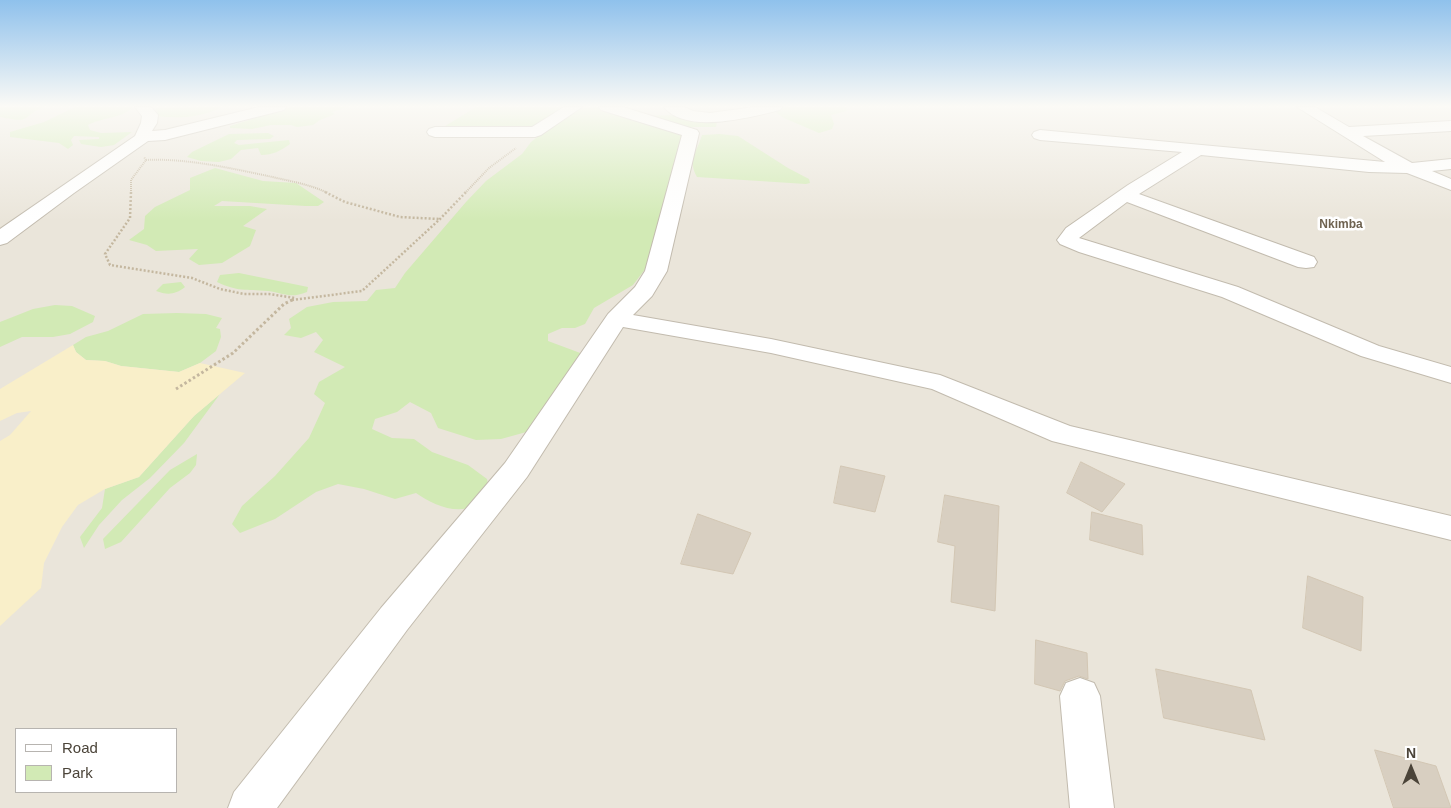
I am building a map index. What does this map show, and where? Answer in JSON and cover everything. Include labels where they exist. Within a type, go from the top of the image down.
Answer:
[{"type":"street","points":[[0,239],[68,189],[137,145]]},
{"type":"street","points":[[250,808],[394,619],[516,470],[553,418],[616,319],[644,291],[656,271],[688,145]]},
{"type":"street","points":[[1156,145],[1369,167],[1410,168],[1451,164]]},
{"type":"street","points":[[1368,145],[1410,168],[1451,185]]},
{"type":"street","points":[[1198,150],[1125,195],[1073,232],[1067,240],[1086,248],[1230,292],[1370,351],[1451,375]]},
{"type":"street","points":[[1125,195],[1306,262]]},
{"type":"street","points":[[616,319],[771,346],[940,383],[1062,434],[1451,528]]},
{"type":"street","points":[[1080,696],[1092,808]]},
{"type":"path","points":[[144,145],[141,151],[146,160]]},
{"type":"path","points":[[440,219],[400,217],[345,202],[313,186],[238,170],[162,159],[146,160],[131,180],[130,218],[106,254],[110,265],[192,278],[220,289],[244,294],[269,294],[295,298],[362,291],[440,219],[489,168],[519,145]]},
{"type":"path","points":[[176,389],[233,353],[284,304],[295,298]]},
{"type":"shaded area","points":[[0,145],[1451,145],[1451,808],[0,808]]},
{"type":"green space","points":[[62,145],[73,145],[68,149]]},
{"type":"green space","points":[[86,145],[114,145],[101,147]]},
{"type":"green space","points":[[207,145],[289,145],[283,149],[265,155],[261,155],[258,148],[241,150],[231,159],[219,162],[201,161],[187,157],[192,152]]},
{"type":"green space","points":[[529,145],[681,145],[649,264],[633,285],[594,308],[585,324],[575,328],[562,328],[548,334],[548,341],[583,354],[530,431],[501,439],[476,440],[438,428],[431,413],[410,402],[397,412],[375,419],[372,429],[392,438],[414,439],[432,452],[468,465],[487,479],[489,490],[475,505],[468,508],[453,509],[437,505],[416,493],[395,499],[364,489],[338,484],[316,492],[275,519],[240,533],[232,524],[242,506],[275,476],[309,438],[325,403],[314,394],[319,382],[345,367],[314,352],[323,340],[316,332],[301,338],[284,335],[291,328],[289,319],[307,307],[333,302],[367,301],[376,290],[395,288],[405,273],[466,202],[486,181],[522,154]]},
{"type":"green space","points":[[698,145],[752,145],[809,179],[810,183],[697,177],[693,165]]},
{"type":"green space","points":[[215,168],[263,181],[296,183],[324,202],[318,206],[306,206],[222,201],[214,206],[250,206],[267,209],[243,226],[256,230],[250,246],[222,263],[199,265],[189,259],[198,249],[156,251],[147,245],[129,240],[144,229],[145,216],[155,207],[190,190],[190,178]]},
{"type":"green space","points":[[239,273],[308,287],[307,292],[287,295],[268,291],[236,289],[217,282],[220,275]]},
{"type":"green space","points":[[181,282],[185,287],[174,293],[167,294],[156,291],[163,284]]},
{"type":"green space","points":[[55,305],[72,306],[95,316],[93,322],[70,334],[53,337],[22,337],[0,347],[0,322],[33,309]]},
{"type":"green space","points":[[143,314],[206,314],[222,318],[216,328],[220,329],[221,337],[216,351],[200,363],[179,372],[86,360],[76,352],[73,345],[86,337],[108,331]]},
{"type":"green space","points":[[220,394],[184,443],[150,478],[122,500],[99,525],[84,548],[80,537],[102,508],[105,489],[139,477],[194,416]]},
{"type":"green space","points":[[197,454],[196,465],[190,473],[170,488],[121,542],[105,549],[103,539],[170,470]]},
{"type":"sand","points":[[73,345],[76,352],[86,360],[105,361],[121,366],[179,372],[200,363],[245,373],[194,416],[139,477],[105,489],[78,505],[62,527],[44,563],[41,588],[0,626],[0,441],[10,435],[31,411],[17,413],[0,421],[0,389]]},
{"type":"building","points":[[1081,462],[1125,484],[1102,512],[1067,493]]},
{"type":"building","points":[[841,466],[885,476],[875,512],[834,503]]},
{"type":"building","points":[[945,495],[999,506],[995,611],[951,602],[955,546],[938,542]]},
{"type":"building","points":[[1092,512],[1142,525],[1143,555],[1090,540]]},
{"type":"building","points":[[698,514],[751,533],[733,574],[681,564]]},
{"type":"building","points":[[1308,576],[1363,597],[1361,651],[1303,628]]},
{"type":"building","points":[[1036,640],[1087,653],[1088,679],[1079,676],[1065,681],[1060,691],[1035,684]]},
{"type":"building","points":[[1156,669],[1251,690],[1265,740],[1164,718]]},
{"type":"building","points":[[1375,750],[1436,766],[1451,808],[1394,808]]},
{"type":"district","name":"Nkimba","points":[[1341,225]]}]
